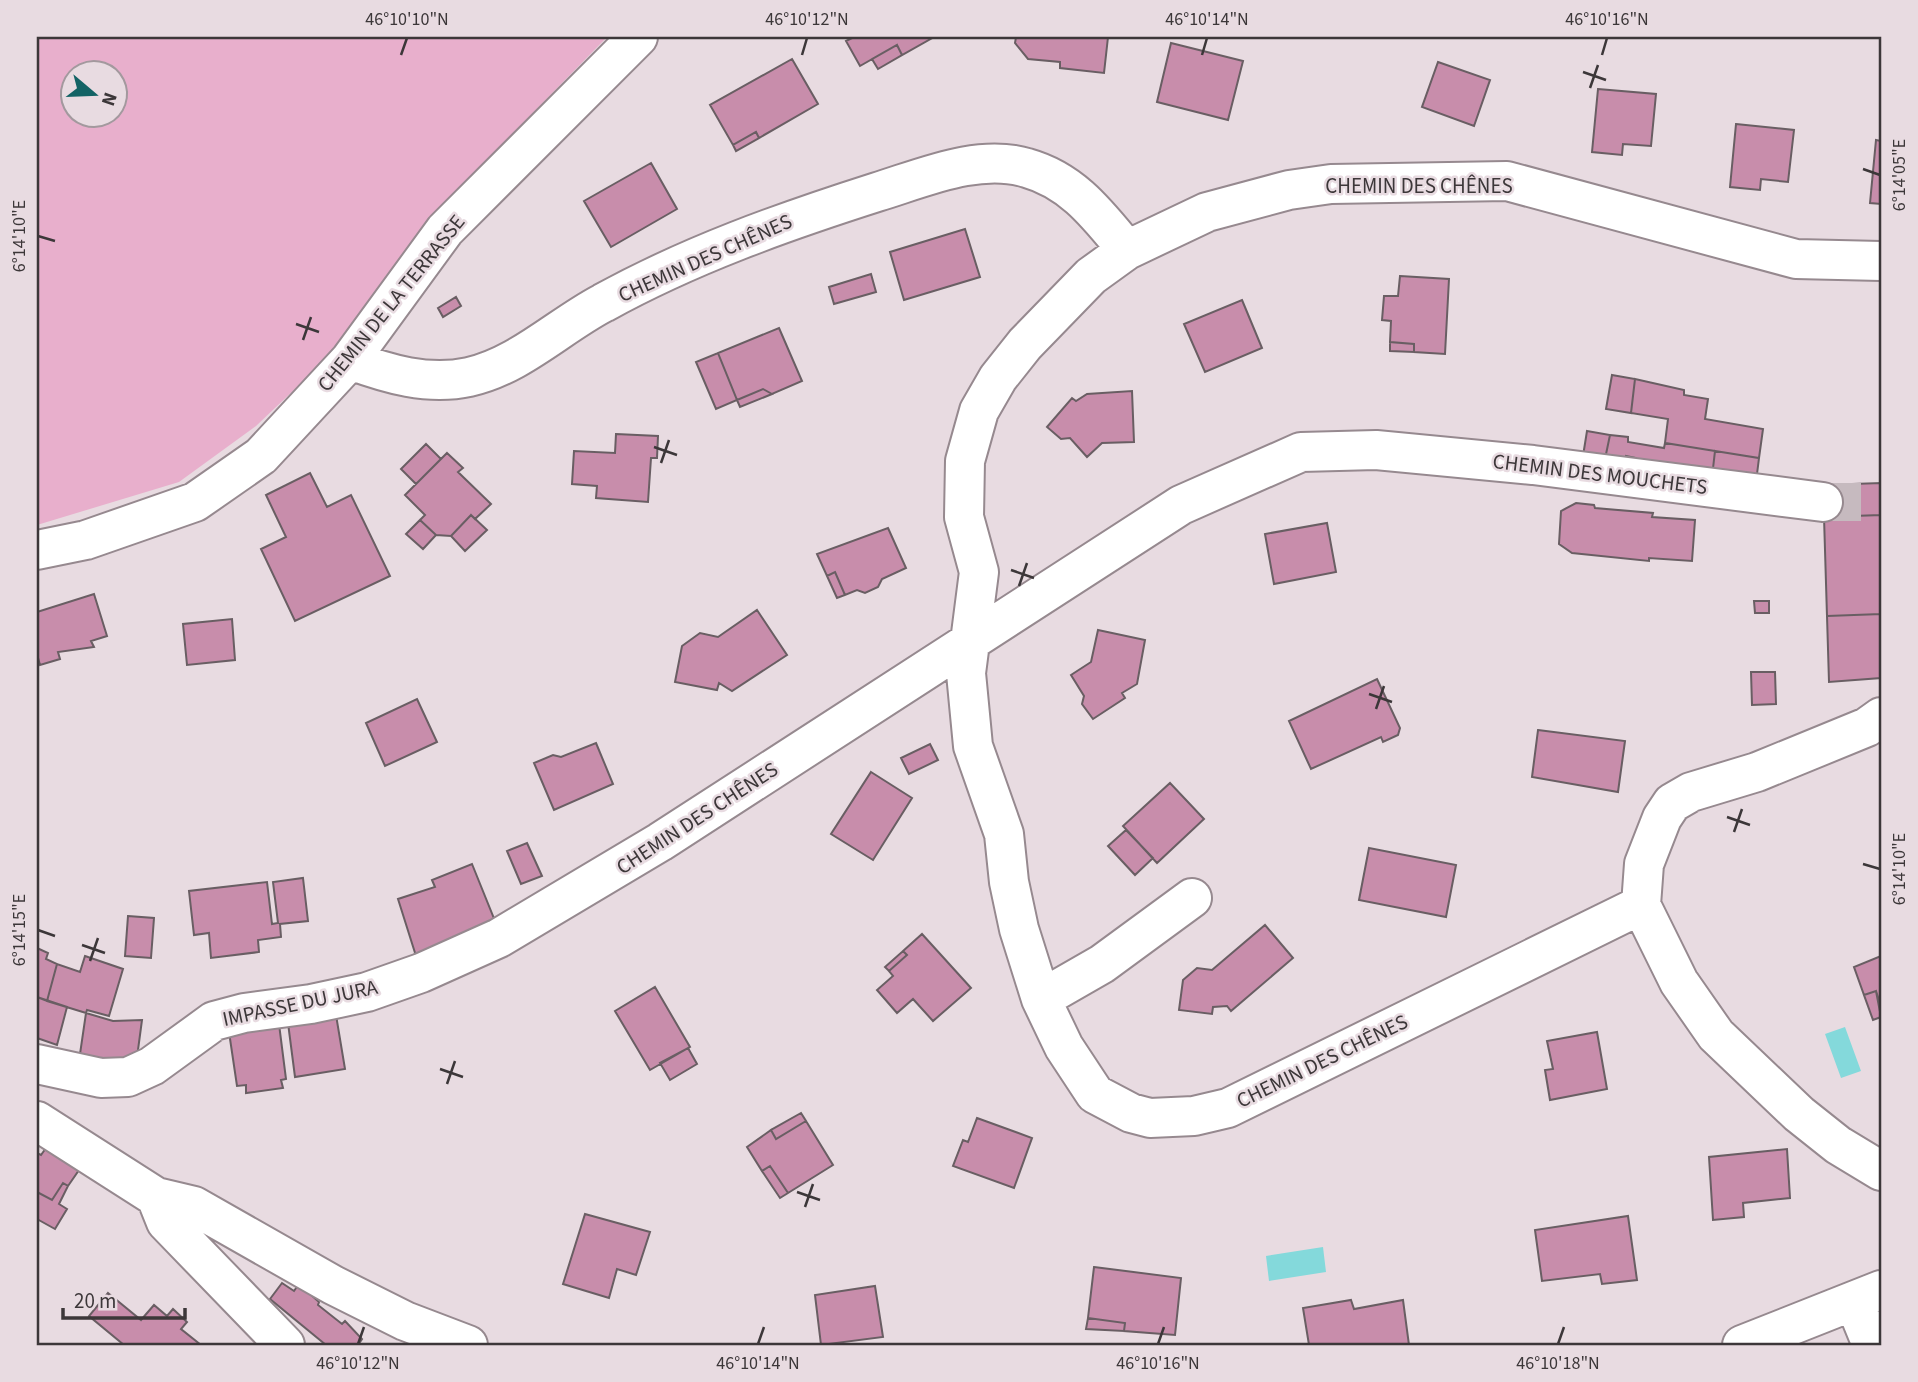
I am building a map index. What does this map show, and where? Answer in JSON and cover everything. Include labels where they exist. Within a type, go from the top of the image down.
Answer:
[{"type":"street","name":"CHEMIN DE LA TERRASSE","points":[[37,550],[86,540],[195,502],[261,456],[350,360],[445,230],[638,37]]},
{"type":"street","name":"CHEMIN DES CHÊNES","points":[[350,360],[385,373],[412,378],[469,377],[498,367],[601,303],[722,245],[813,212],[973,166],[1011,164],[1050,176],[1077,193],[1127,250]]},
{"type":"street","name":"CHEMIN DES CHÊNES","points":[[1641,905],[1228,1108],[1194,1116],[1150,1118],[1131,1113],[1095,1094],[1064,1047],[1041,999],[1019,929],[1009,882],[1004,834],[973,746],[966,673],[978,572],[964,517],[962,489],[968,447],[979,411],[998,378],[1037,331],[1091,276],[1127,250],[1207,212],[1289,190],[1373,182],[1507,181],[1796,259],[1881,261]]},
{"type":"street","name":"CHEMIN DES CHÊNES","points":[[564,901],[1181,505],[1301,452],[1376,450]]},
{"type":"street","name":"CHEMIN DES MOUCHETS","points":[[1376,450],[1533,465],[1823,502]]},
{"type":"street","points":[[1881,717],[1867,727],[1757,772],[1692,792],[1672,803],[1662,818],[1644,864],[1641,905],[1679,982],[1716,1035],[1799,1114],[1838,1145],[1881,1171]]},
{"type":"street","points":[[1041,999],[1102,964],[1192,898]]},
{"type":"street","name":"IMPASSE DU JURA","points":[[37,1065],[102,1078],[128,1077],[152,1066],[214,1021],[244,1013],[339,999],[394,983],[499,938],[564,901]]},
{"type":"street","points":[[37,1121],[156,1197],[194,1206],[333,1285],[405,1321],[468,1345]]},
{"type":"street","points":[[156,1197],[166,1222],[285,1345]]},
{"type":"street","points":[[1742,1345],[1868,1295],[1872,1345]]},
{"type":"shaded area","points":[[37,37],[607,37],[432,216],[336,350],[256,426],[179,482],[37,525]]},
{"type":"water","points":[[1845,1027],[1861,1071],[1841,1078],[1825,1034]]},
{"type":"water","points":[[1323,1247],[1326,1272],[1269,1281],[1266,1256]]},
{"type":"building","points":[[854,37],[934,37],[902,55],[897,45],[860,66],[846,41]]},
{"type":"building","points":[[1016,37],[1108,37],[1104,73],[1060,68],[1060,62],[1028,59],[1015,43]]},
{"type":"building","points":[[1171,43],[1243,61],[1228,120],[1157,102]]},
{"type":"building","points":[[897,45],[902,55],[878,69],[872,59]]},
{"type":"building","points":[[792,59],[818,104],[759,138],[756,132],[733,145],[710,105]]},
{"type":"building","points":[[1438,62],[1490,80],[1474,126],[1422,107]]},
{"type":"building","points":[[1598,89],[1656,94],[1651,146],[1623,144],[1622,155],[1592,152]]},
{"type":"building","points":[[1736,124],[1794,130],[1788,182],[1761,179],[1760,190],[1730,187]]},
{"type":"building","points":[[756,132],[759,138],[736,151],[733,145]]},
{"type":"building","points":[[1876,140],[1881,141],[1881,204],[1870,203]]},
{"type":"building","points":[[651,163],[677,209],[611,247],[584,201]]},
{"type":"building","points":[[965,229],[980,277],[904,300],[890,252]]},
{"type":"building","points":[[871,274],[876,292],[834,304],[829,287]]},
{"type":"building","points":[[1400,276],[1449,279],[1445,354],[1414,352],[1414,344],[1390,342],[1391,321],[1382,320],[1384,296],[1398,296]]},
{"type":"building","points":[[456,297],[461,306],[443,317],[438,308]]},
{"type":"building","points":[[1242,300],[1262,348],[1205,372],[1184,324]]},
{"type":"building","points":[[779,328],[802,381],[772,394],[763,389],[737,400],[718,353]]},
{"type":"building","points":[[1390,342],[1414,344],[1414,352],[1390,351]]},
{"type":"building","points":[[718,353],[737,400],[716,409],[696,362]]},
{"type":"building","points":[[1612,375],[1635,379],[1631,413],[1606,409]]},
{"type":"building","points":[[1635,379],[1684,390],[1684,395],[1708,399],[1705,419],[1763,429],[1759,458],[1665,443],[1668,419],[1631,413]]},
{"type":"building","points":[[763,389],[772,394],[740,407],[737,400]]},
{"type":"building","points":[[1132,391],[1134,442],[1102,443],[1087,457],[1070,438],[1061,439],[1047,427],[1072,398],[1076,401],[1087,394]]},
{"type":"building","points":[[1587,431],[1610,435],[1605,459],[1583,456]]},
{"type":"building","points":[[616,434],[658,436],[657,458],[651,458],[648,502],[596,498],[597,486],[572,484],[574,451],[615,453]]},
{"type":"building","points":[[1610,435],[1628,437],[1628,442],[1664,448],[1665,443],[1715,451],[1712,477],[1636,466],[1636,458],[1626,456],[1625,462],[1605,459]]},
{"type":"building","points":[[426,444],[441,459],[416,484],[401,469]]},
{"type":"building","points":[[1715,451],[1759,458],[1756,482],[1712,477]]},
{"type":"building","points":[[447,453],[463,468],[458,472],[491,504],[475,519],[471,515],[451,536],[436,535],[420,520],[425,515],[405,495]]},
{"type":"building","points":[[310,473],[327,507],[351,495],[390,576],[295,621],[261,549],[286,537],[266,495]]},
{"type":"building","points":[[1881,483],[1881,515],[1824,517],[1823,485]]},
{"type":"building","points":[[1576,503],[1594,505],[1595,508],[1653,513],[1652,517],[1695,520],[1692,561],[1649,558],[1649,561],[1572,553],[1559,544],[1561,511]]},
{"type":"building","points":[[471,515],[487,530],[465,551],[451,536]]},
{"type":"building","points":[[1881,515],[1881,614],[1827,616],[1824,517]]},
{"type":"building","points":[[420,520],[436,535],[423,549],[406,534]]},
{"type":"building","points":[[1327,523],[1336,572],[1274,584],[1265,534]]},
{"type":"building","points":[[888,528],[906,568],[882,579],[878,587],[865,593],[857,590],[845,595],[835,572],[827,576],[817,554]]},
{"type":"building","points":[[835,572],[845,595],[837,598],[827,576]]},
{"type":"building","points":[[94,594],[107,636],[91,641],[94,647],[58,652],[60,659],[40,665],[37,654],[37,612]]},
{"type":"building","points":[[1754,601],[1769,601],[1769,613],[1755,613]]},
{"type":"building","points":[[757,610],[787,655],[732,691],[719,683],[717,690],[675,682],[682,646],[700,633],[718,637]]},
{"type":"building","points":[[1881,614],[1881,678],[1829,682],[1827,616]]},
{"type":"building","points":[[232,619],[235,660],[187,665],[183,624]]},
{"type":"building","points":[[1098,630],[1145,640],[1137,684],[1122,693],[1125,698],[1093,719],[1082,704],[1084,696],[1071,675],[1091,662]]},
{"type":"building","points":[[1751,672],[1775,672],[1776,704],[1752,705]]},
{"type":"building","points":[[1377,679],[1400,728],[1398,735],[1383,742],[1381,737],[1311,769],[1289,721]]},
{"type":"building","points":[[417,699],[437,742],[385,766],[366,723]]},
{"type":"building","points":[[1538,730],[1625,741],[1618,792],[1532,777]]},
{"type":"building","points":[[596,743],[613,784],[554,810],[534,763],[553,755],[561,757]]},
{"type":"building","points":[[930,744],[938,760],[909,774],[901,758]]},
{"type":"building","points":[[871,772],[912,798],[873,860],[831,834]]},
{"type":"building","points":[[1170,783],[1204,819],[1157,863],[1123,826]]},
{"type":"building","points":[[1126,830],[1153,858],[1135,875],[1108,846]]},
{"type":"building","points":[[527,843],[542,876],[521,884],[507,851]]},
{"type":"building","points":[[1369,848],[1456,865],[1446,917],[1359,900]]},
{"type":"building","points":[[472,864],[497,926],[416,956],[398,899],[435,887],[432,880]]},
{"type":"building","points":[[303,878],[308,921],[280,924],[281,937],[258,940],[259,952],[211,958],[209,933],[194,935],[189,891],[267,882],[272,924],[278,923],[273,882]]},
{"type":"building","points":[[128,916],[154,918],[151,958],[125,956]]},
{"type":"building","points":[[1265,925],[1293,958],[1231,1011],[1227,1006],[1213,1007],[1212,1014],[1179,1010],[1183,980],[1197,968],[1212,970]]},
{"type":"building","points":[[922,934],[971,988],[933,1021],[913,999],[897,1013],[877,990],[893,976],[889,971],[907,955],[903,951]]},
{"type":"building","points":[[37,948],[48,953],[46,959],[57,964],[47,1001],[37,997]]},
{"type":"building","points":[[903,951],[907,955],[889,971],[885,967]]},
{"type":"building","points":[[85,956],[123,969],[109,1016],[87,1010],[86,1013],[47,1001],[57,964],[80,972]]},
{"type":"building","points":[[1881,956],[1881,1006],[1876,991],[1864,995],[1854,967]]},
{"type":"building","points":[[655,987],[690,1047],[650,1070],[615,1011]]},
{"type":"building","points":[[1876,991],[1881,1017],[1873,1020],[1864,995]]},
{"type":"building","points":[[37,997],[67,1007],[57,1045],[37,1038]]},
{"type":"building","points":[[86,1013],[113,1021],[142,1020],[136,1065],[106,1062],[80,1054]]},
{"type":"building","points":[[336,1015],[345,1069],[295,1077],[288,1023]]},
{"type":"building","points":[[279,1024],[286,1079],[281,1080],[283,1088],[246,1093],[246,1085],[237,1086],[229,1032]]},
{"type":"building","points":[[1597,1032],[1607,1089],[1550,1100],[1545,1070],[1553,1069],[1547,1041]]},
{"type":"building","points":[[688,1048],[697,1064],[670,1080],[660,1063]]},
{"type":"building","points":[[801,1113],[806,1121],[776,1139],[771,1130]]},
{"type":"building","points":[[977,1118],[1032,1138],[1014,1188],[953,1166],[963,1140],[968,1142]]},
{"type":"building","points":[[806,1121],[833,1165],[788,1193],[770,1166],[762,1171],[747,1147],[771,1130],[776,1139]]},
{"type":"building","points":[[46,1148],[79,1170],[68,1186],[63,1183],[52,1200],[37,1192],[37,1153],[41,1155]]},
{"type":"building","points":[[1787,1149],[1790,1198],[1743,1203],[1744,1217],[1713,1220],[1709,1157]]},
{"type":"building","points":[[770,1166],[788,1193],[780,1198],[762,1171]]},
{"type":"building","points":[[63,1183],[68,1186],[59,1204],[67,1209],[55,1229],[37,1219],[37,1192],[52,1200]]},
{"type":"building","points":[[585,1214],[650,1232],[636,1275],[617,1269],[609,1298],[563,1284]]},
{"type":"building","points":[[1628,1216],[1637,1280],[1602,1284],[1600,1274],[1542,1281],[1535,1230]]},
{"type":"building","points":[[1094,1267],[1181,1278],[1175,1335],[1124,1331],[1125,1323],[1088,1318]]},
{"type":"building","points":[[282,1283],[294,1291],[299,1284],[319,1302],[318,1305],[342,1324],[345,1321],[362,1339],[358,1345],[326,1345],[270,1299]]},
{"type":"building","points":[[875,1286],[883,1337],[821,1345],[815,1295]]},
{"type":"building","points":[[108,1293],[141,1320],[154,1305],[167,1316],[173,1309],[187,1322],[181,1329],[201,1345],[124,1345],[89,1316]]},
{"type":"building","points":[[1351,1300],[1354,1309],[1403,1300],[1409,1345],[1309,1345],[1303,1308]]},
{"type":"building","points":[[1088,1318],[1125,1323],[1124,1331],[1086,1329]]},
{"type":"tunnel","points":[[1823,502],[1881,502]]}]
